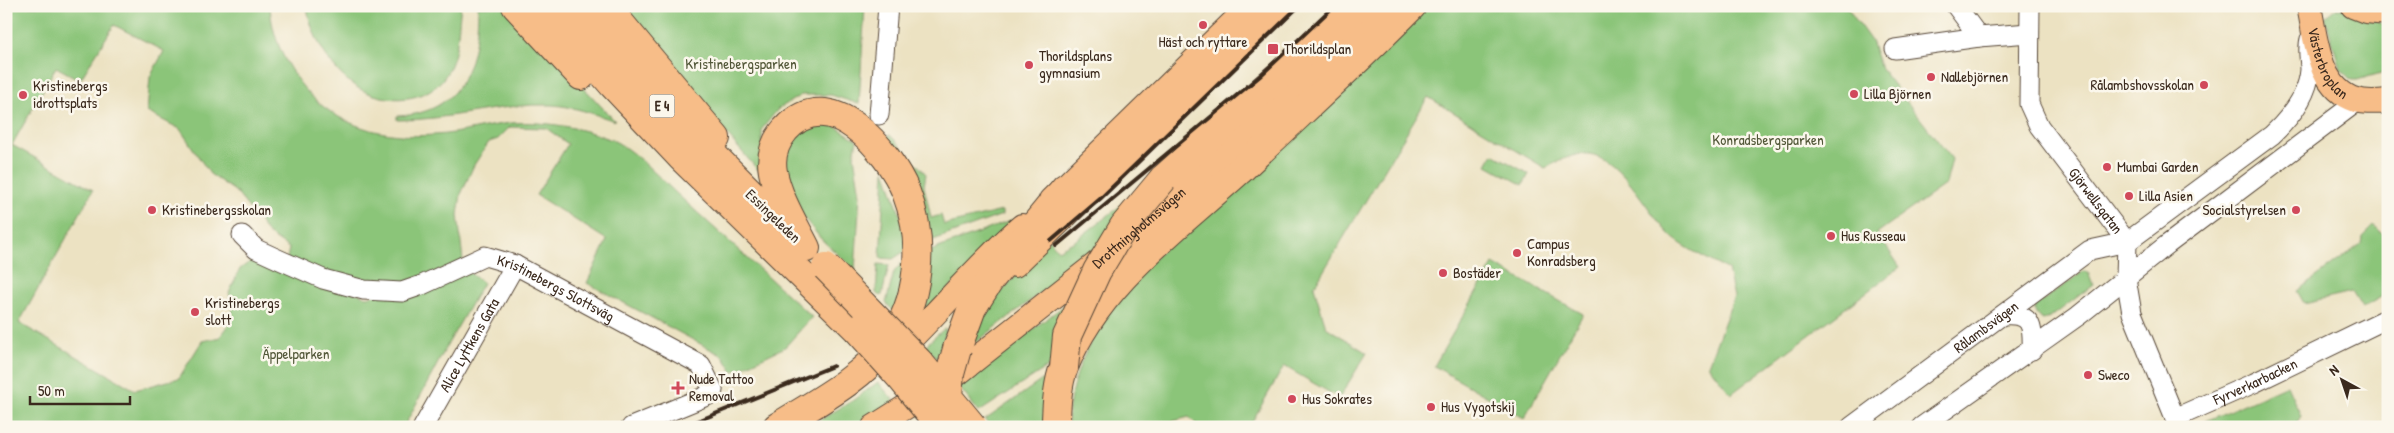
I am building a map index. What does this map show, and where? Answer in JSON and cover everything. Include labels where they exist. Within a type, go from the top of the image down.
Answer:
[{"type":"highway","points":[[516,6],[605,102],[638,129],[681,157]]},
{"type":"highway","name":"Essingeleden","points":[[544,6],[613,85],[681,157],[919,362],[973,427]]},
{"type":"highway","name":"Essingeleden","points":[[572,6],[620,62],[806,248],[819,275],[941,427]]},
{"type":"highway","points":[[606,6],[712,133],[741,171],[758,201]]},
{"type":"highway","points":[[1056,427],[1058,396],[1064,368],[1067,336],[1096,270],[1124,226],[1163,179],[1358,6]]},
{"type":"highway","points":[[1064,368],[1077,342],[1109,293],[1162,238],[1328,88],[1412,6]]},
{"type":"highway","points":[[776,427],[860,373],[888,344],[906,315],[913,293],[918,265],[916,234],[906,193],[896,171],[882,153],[862,131],[836,114],[818,114],[797,120],[782,134],[775,146],[772,160],[778,190],[806,248]]},
{"type":"highway","points":[[947,427],[950,374],[972,308],[990,280],[1065,188]]},
{"type":"main road","points":[[785,427],[846,396],[872,376],[919,332],[988,258],[1065,188],[1250,6]]},
{"type":"main road","points":[[1188,68],[1269,6]]},
{"type":"main road","points":[[960,340],[987,295],[1022,258],[1281,6]]},
{"type":"main road","name":"Drottningholmsvägen","points":[[874,427],[953,376],[1095,265],[1254,130],[1344,49],[1387,6]]},
{"type":"main road","points":[[2353,6],[2366,11],[2388,13]]},
{"type":"main road","points":[[2383,6],[2388,8]]},
{"type":"main road","name":"Västerbroplan","points":[[2313,14],[2321,60],[2327,74],[2342,92],[2358,101],[2388,101]]},
{"type":"main road","name":"Västerbroplan","points":[[2358,101],[2388,87]]},
{"type":"street","points":[[879,115],[888,6]]},
{"type":"street","points":[[1956,6],[1979,37]]},
{"type":"street","name":"Gjörwellsgatan","points":[[2030,6],[2029,104],[2039,126],[2126,242],[2126,278],[2132,313],[2176,422]]},
{"type":"street","name":"Rålambsvägen","points":[[1850,427],[2090,250],[2126,242],[2272,134],[2288,120],[2296,107],[2310,72],[2308,43],[2313,14]]},
{"type":"street","points":[[1894,49],[1979,37],[2029,33]]},
{"type":"street","points":[[1921,427],[2032,350],[2168,244],[2358,101]]},
{"type":"street","name":"Kristinebergs Slottsväg","points":[[242,235],[256,249],[280,260],[323,279],[364,290],[402,292],[422,286],[485,256],[515,265],[701,365],[713,390],[709,395],[631,427]]},
{"type":"street","name":"Rålambsvägen","points":[[2126,242],[2155,248],[2168,244]]},
{"type":"street","name":"Alice Lyttkens Gata","points":[[423,427],[515,265]]},
{"type":"street","points":[[2003,315],[2018,314],[2027,320],[2032,331],[2032,350]]},
{"type":"street","name":"Fyrverkarbacken","points":[[2176,422],[2388,318]]},
{"type":"green space","name":"Äppelparken","points":[[6,6],[270,6],[273,29],[285,60],[304,88],[331,112],[363,128],[398,135],[444,134],[502,124],[537,123],[563,126],[612,140],[627,149],[645,164],[812,317],[785,347],[733,372],[723,356],[587,283],[607,240],[536,195],[568,144],[546,128],[510,127],[498,139],[489,142],[474,165],[461,194],[458,215],[463,261],[399,286],[366,285],[287,259],[289,248],[268,234],[235,191],[210,174],[180,129],[147,112],[150,77],[164,51],[114,25],[80,80],[56,67],[12,145],[93,190],[19,323],[135,390],[179,378],[202,341],[220,337],[232,316],[229,293],[240,269],[258,256],[367,297],[467,271],[483,283],[404,427],[6,427]]},
{"type":"green space","points":[[307,6],[461,6],[457,44],[452,62],[443,79],[434,88],[423,94],[399,99],[374,95],[352,84],[329,60],[312,28]]},
{"type":"green space","points":[[478,6],[507,6],[615,121],[575,109],[551,105],[512,107],[416,120],[397,120],[397,116],[419,113],[437,106],[451,95],[462,81],[470,65],[474,47]]},
{"type":"green space","name":"Kristinebergsparken","points":[[615,6],[865,6],[859,104],[831,95],[801,95],[778,109],[762,129],[762,166],[760,170],[757,169]]},
{"type":"green space","name":"Konradsbergsparken","points":[[1428,6],[1846,6],[1871,41],[1881,69],[1952,159],[1946,184],[1877,233],[1900,267],[1731,394],[1708,365],[1734,297],[1728,270],[1674,239],[1622,175],[1601,158],[1589,154],[1578,154],[1545,168],[1428,97],[1314,287],[1326,327],[1367,353],[1339,398],[1284,366],[1249,427],[1199,427],[1189,417],[1151,427],[1068,427],[1069,406],[1080,365],[1100,326],[1125,290],[1179,235],[1326,103]]},
{"type":"green space","points":[[2336,8],[2343,8],[2388,26],[2388,71],[2351,80],[2340,68],[2325,17]]},
{"type":"green space","points":[[827,121],[857,140],[854,156],[860,195],[855,270],[822,240],[796,208],[782,158],[795,132]]},
{"type":"green space","points":[[890,135],[926,174],[924,186],[931,218],[941,215],[944,225],[1002,211],[1002,215],[925,243],[887,147],[887,136]]},
{"type":"green space","points":[[1493,154],[1529,174],[1523,185],[1487,165]]},
{"type":"green space","points":[[885,170],[911,247],[893,259],[880,258]]},
{"type":"green space","points":[[1142,189],[1099,248],[962,353],[985,310],[1049,239],[1058,250],[1075,241]]},
{"type":"green space","points":[[1018,218],[913,326],[925,253]]},
{"type":"green space","points":[[2374,225],[2388,239],[2388,293],[2362,308],[2352,292],[2304,303],[2297,291],[2361,244],[2362,237]]},
{"type":"green space","points":[[905,259],[897,315],[886,303],[894,272]]},
{"type":"green space","points":[[878,264],[889,265],[882,295],[879,296],[876,293]]},
{"type":"green space","points":[[1493,264],[1583,314],[1524,418],[1434,366]]},
{"type":"green space","points":[[2084,271],[2089,274],[2093,285],[2050,318],[2043,320],[2037,316],[2035,306]]},
{"type":"green space","points":[[1074,298],[1052,364],[979,412],[958,386]]},
{"type":"green space","points":[[945,328],[946,332],[937,359],[925,346]]},
{"type":"green space","points":[[1049,375],[1043,427],[990,427],[985,420]]},
{"type":"green space","points":[[878,382],[895,402],[853,427],[808,427],[852,401]]},
{"type":"green space","points":[[2287,385],[2301,416],[2294,427],[2202,427],[2206,421]]},
{"type":"railway","points":[[1051,241],[1100,199],[1299,6]]},
{"type":"railway","points":[[1056,246],[1260,76],[1334,6]]},
{"type":"railway","points":[[683,427],[833,366]]},
{"type":"place","name":"Häst och ryttare","points":[[1203,25]]},
{"type":"place","name":"Thorildsplan","points":[[1273,49]]},
{"type":"place","name":"Thorildsplans gymnasium","points":[[1029,65]]},
{"type":"place","name":"Nallebjörnen","points":[[1931,77]]},
{"type":"place","name":"Rålambshovsskolan","points":[[2204,85]]},
{"type":"place","name":"Lilla Björnen","points":[[1854,94]]},
{"type":"place","name":"Kristinebergs idrottsplats","points":[[23,95]]},
{"type":"place","name":"Mumbai Garden","points":[[2107,167]]},
{"type":"place","name":"Lilla Asien","points":[[2129,196]]},
{"type":"place","name":"Kristinebergsskolan","points":[[152,210]]},
{"type":"place","name":"Socialstyrelsen","points":[[2296,210]]},
{"type":"place","name":"Hus Russeau","points":[[1831,236]]},
{"type":"place","name":"Campus Konradsberg","points":[[1517,253]]},
{"type":"place","name":"Bostäder","points":[[1443,273]]},
{"type":"place","name":"Kristinebergs slott","points":[[195,312]]},
{"type":"place","name":"Sweco","points":[[2088,375]]},
{"type":"place","name":"Nude Tattoo Removal","points":[[678,388]]},
{"type":"place","name":"Hus Sokrates","points":[[1292,399]]},
{"type":"place","name":"Hus Vygotskij","points":[[1431,407]]}]
